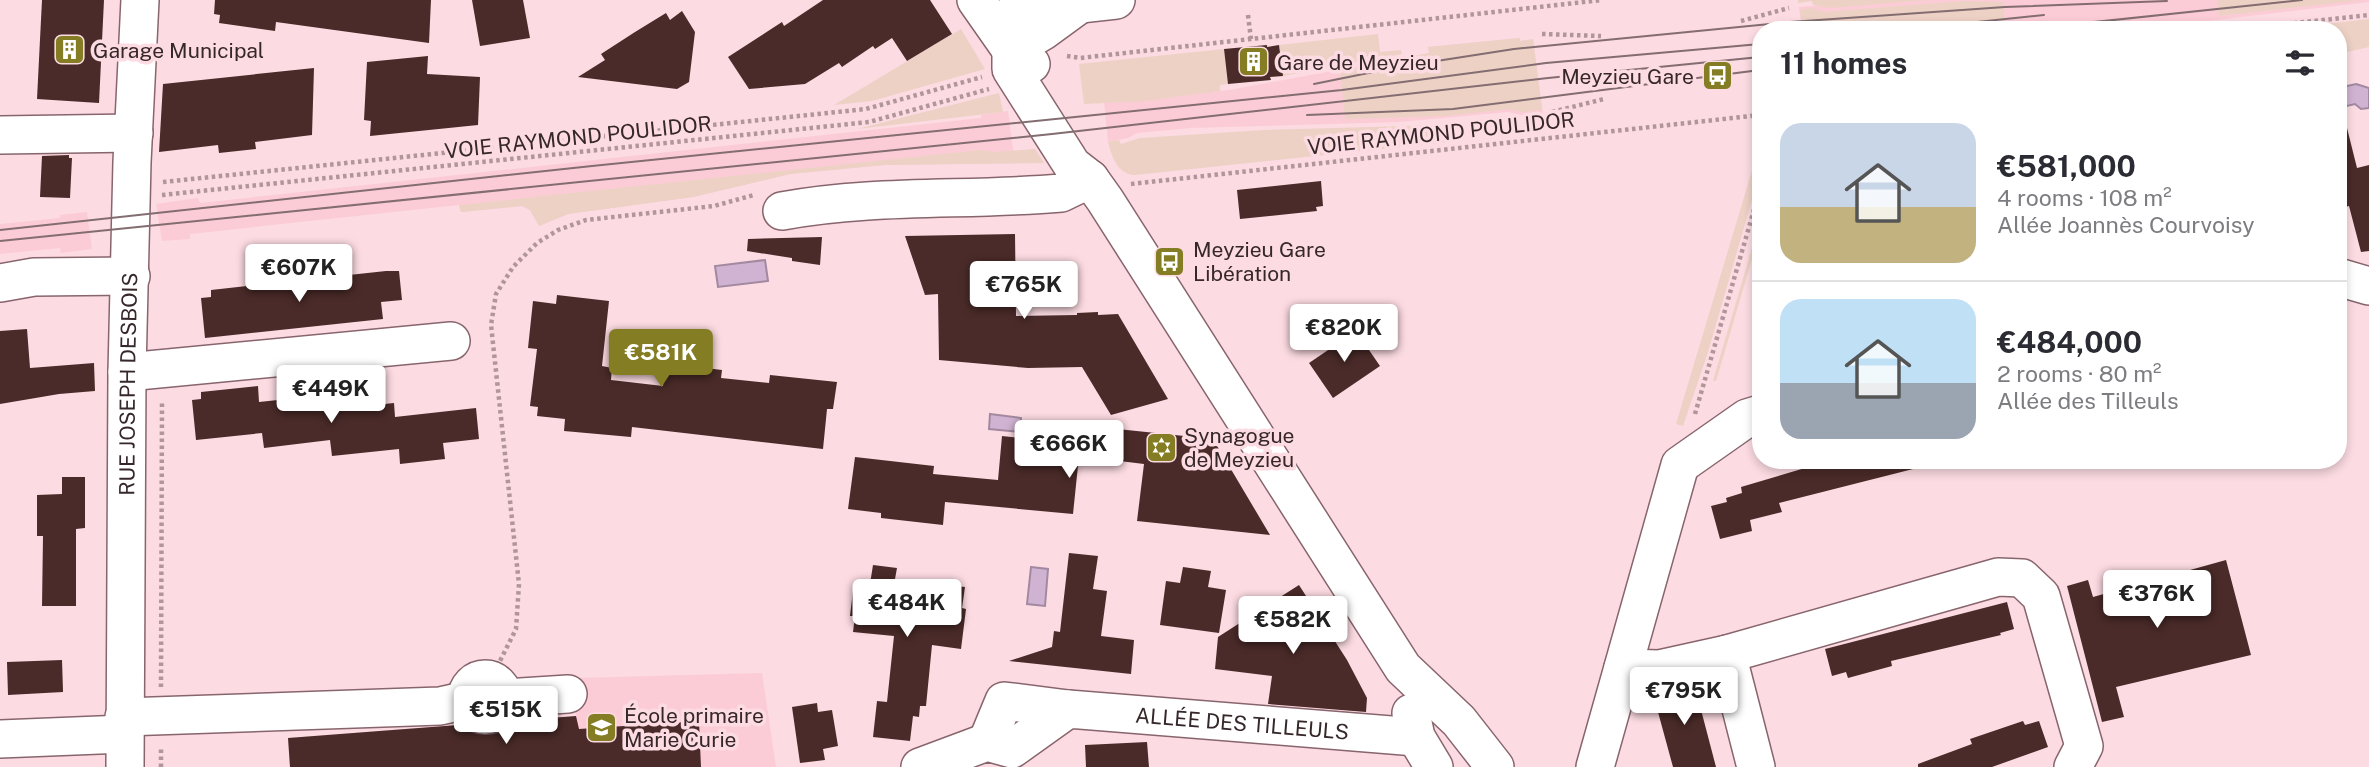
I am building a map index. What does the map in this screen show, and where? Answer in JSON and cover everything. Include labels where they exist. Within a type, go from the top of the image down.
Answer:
[{"type":"street","name":"RUE JOSEPH DESBOIS","points":[[124,739],[127,372],[141,0]]},
{"type":"street","points":[[1116,0],[1024,6],[994,25],[1032,64],[1084,154],[1107,182],[1403,668],[1459,721],[1495,767]]},
{"type":"street","points":[[0,135],[134,132]]},
{"type":"street","points":[[772,202],[817,204],[1061,193],[1107,182]]},
{"type":"street","points":[[0,283],[34,277],[131,276]]},
{"type":"street","points":[[2347,280],[2369,286]]},
{"type":"street","points":[[127,372],[451,341]]},
{"type":"street","points":[[1595,767],[1680,465],[1752,416]]},
{"type":"street","points":[[1623,668],[1659,669],[1727,653],[1998,577],[2022,578],[2041,596],[2084,746],[2073,767]]},
{"type":"street","points":[[1727,653],[1756,767]]},
{"type":"street","points":[[1403,668],[1425,752]]},
{"type":"street","points":[[0,739],[124,739],[440,706],[486,692],[568,694]]},
{"type":"street","name":"ALLÉE DES TILLEULS","points":[[920,767],[987,742],[1012,749],[1068,709],[1425,752]]},
{"type":"path","points":[[1067,56],[1080,58],[1602,0]]},
{"type":"path","points":[[1741,21],[1789,8]]},
{"type":"path","points":[[1248,15],[1251,39]]},
{"type":"path","points":[[2314,21],[2369,15]]},
{"type":"path","points":[[1542,34],[1601,36]]},
{"type":"path","points":[[159,183],[866,109],[983,76]]},
{"type":"path","name":"VOIE RAYMOND POULIDOR","points":[[150,196],[220,191],[869,122],[992,89]]},
{"type":"path","points":[[1552,112],[1604,99]]},
{"type":"path","name":"VOIE RAYMOND POULIDOR","points":[[1107,182],[1752,116]]},
{"type":"path","points":[[486,692],[516,629],[519,584],[491,325],[496,294],[513,267],[537,243],[558,230],[586,220],[772,202]]},
{"type":"path","points":[[1694,419],[1752,217]]},
{"type":"shaded area","points":[[1798,0],[1927,0],[1830,8],[1813,5],[1812,1],[1798,3]]},
{"type":"shaded area","points":[[1893,0],[2369,0],[2208,21],[1801,21],[1799,7]]},
{"type":"shaded area","points":[[2217,0],[2362,0],[2219,16]]},
{"type":"shaded area","points":[[1964,1],[2003,2],[2005,21],[1801,21],[1800,10],[1812,8],[1824,12]]},
{"type":"shaded area","points":[[2369,19],[2369,47],[2347,52],[2347,21]]},
{"type":"shaded area","points":[[961,29],[985,69],[872,101],[834,105]]},
{"type":"shaded area","points":[[1378,34],[1380,52],[1401,50],[1402,54],[1283,76],[1279,45]]},
{"type":"shaded area","points":[[1520,38],[1520,41],[1533,39],[1543,114],[1521,115],[1508,112],[1399,122],[1192,128],[1137,133],[1128,138],[1108,142],[1104,102],[1229,90],[1429,53],[1428,47]]},
{"type":"shaded area","points":[[1520,38],[1520,41],[1533,39],[1542,110],[1522,112],[1509,109],[1445,116],[1345,119],[1340,70],[1429,53],[1428,47]]},
{"type":"shaded area","points":[[1224,49],[1228,84],[1220,85],[1220,91],[1145,101],[1084,104],[1079,64]]},
{"type":"shaded area","points":[[2356,84],[2369,88],[2369,108],[2361,109],[2355,104],[2347,106],[2347,86]]},
{"type":"shaded area","points":[[999,93],[1003,112],[857,129]]},
{"type":"shaded area","points":[[1008,111],[1013,150],[1035,149],[1044,163],[884,165],[790,174],[693,197],[568,214],[539,226],[530,210],[522,206],[461,212],[459,205],[190,234],[190,239],[162,241],[156,204],[198,198],[200,203],[981,118],[981,115]]},
{"type":"shaded area","points":[[1446,125],[1448,142],[1135,175],[1120,168],[1108,142],[1119,140],[1121,144],[1140,138],[1264,130]]},
{"type":"shaded area","points":[[1035,149],[1044,163],[884,165],[790,174],[693,197],[568,214],[539,226],[530,210],[522,206],[461,212],[459,205],[981,150],[994,152]]},
{"type":"shaded area","points":[[1752,171],[1752,200],[1708,352],[1683,426],[1676,424]]},
{"type":"shaded area","points":[[87,212],[92,249],[61,253],[60,248],[0,254],[0,224],[60,218],[60,215]]},
{"type":"shaded area","points":[[1752,247],[1752,259],[1716,381],[1713,381]]},
{"type":"shaded area","points":[[765,260],[768,281],[718,287],[715,266]]},
{"type":"shaded area","points":[[990,414],[1021,418],[1020,432],[989,429]]},
{"type":"shaded area","points":[[1031,567],[1048,569],[1045,606],[1027,604]]},
{"type":"shaded area","name":"École primaire Marie Curie","points":[[762,673],[776,767],[290,767],[288,738],[576,716],[575,678]]},
{"type":"building","name":"Garage Municipal","points":[[42,0],[104,0],[99,103],[37,99]]},
{"type":"building","points":[[215,0],[431,0],[429,43],[276,22],[275,31],[219,23],[220,15],[214,14]]},
{"type":"building","points":[[472,0],[523,0],[530,38],[480,46]]},
{"type":"building","points":[[823,0],[930,0],[952,34],[907,61],[892,38],[875,49],[873,46],[842,67],[839,63],[805,84],[749,89],[728,57],[782,22],[784,26]]},
{"type":"building","points":[[682,11],[695,32],[689,82],[677,89],[578,77],[605,60],[601,54],[635,32],[666,13],[670,20]]},
{"type":"building","name":"Gare de Meyzieu","points":[[1279,45],[1283,76],[1270,77],[1271,80],[1228,84],[1224,49]]},
{"type":"building","points":[[428,56],[427,74],[480,77],[478,125],[370,136],[371,121],[364,120],[367,62]]},
{"type":"building","points":[[314,68],[312,135],[255,142],[256,149],[219,153],[218,145],[159,152],[163,84]]},
{"type":"building","points":[[2347,128],[2357,168],[2369,165],[2369,251],[2361,252],[2349,206]]},
{"type":"building","points":[[69,155],[69,158],[72,158],[70,198],[40,197],[42,156]]},
{"type":"building","points":[[1321,181],[1323,206],[1316,207],[1317,211],[1240,219],[1237,190]]},
{"type":"building","points":[[1015,234],[1016,316],[1098,312],[1098,315],[1118,314],[1168,399],[1111,415],[1082,367],[1028,368],[939,360],[938,294],[925,295],[905,236]]},
{"type":"building","points":[[822,237],[820,265],[747,251],[748,239]]},
{"type":"building","points":[[399,271],[402,300],[381,302],[383,319],[205,338],[201,298],[211,297],[211,290]]},
{"type":"building","points":[[557,295],[609,301],[602,366],[612,368],[611,380],[663,386],[665,363],[722,370],[721,378],[769,383],[770,375],[837,382],[833,409],[827,409],[823,449],[632,427],[631,437],[564,431],[565,419],[537,416],[538,407],[530,406],[537,349],[528,348],[533,301],[556,304]]},
{"type":"building","points":[[27,329],[30,368],[94,363],[95,391],[0,404],[0,331]]},
{"type":"building","points":[[1356,331],[1380,366],[1333,398],[1309,363]]},
{"type":"building","points":[[258,386],[259,402],[325,395],[327,410],[394,403],[395,417],[476,408],[479,439],[443,443],[445,459],[400,464],[399,449],[332,456],[330,440],[264,448],[262,433],[196,440],[192,400],[201,399],[201,392]]},
{"type":"building","points":[[1060,423],[1213,439],[1270,535],[1137,521],[1144,464],[1079,456],[1073,514],[945,502],[943,525],[881,518],[881,513],[848,509],[855,457],[934,466],[933,474],[998,480],[1002,436],[1040,440],[1041,430],[1059,432]]},
{"type":"building","points":[[1802,469],[1913,469],[1779,503],[1782,512],[1750,520],[1752,531],[1720,539],[1711,506],[1727,502],[1726,498],[1742,493],[1741,487]]},
{"type":"building","points":[[62,477],[85,477],[85,528],[76,529],[76,606],[42,606],[43,536],[37,536],[37,495],[62,494]]},
{"type":"building","points":[[1069,553],[1098,556],[1093,589],[1107,591],[1101,636],[1134,640],[1131,674],[1009,661],[1052,647],[1054,631],[1060,632]]},
{"type":"building","points":[[2226,560],[2251,655],[2116,687],[2124,717],[2102,722],[2067,586],[2088,580],[2093,597]]},
{"type":"building","points":[[873,565],[897,568],[895,579],[965,587],[962,608],[966,609],[961,649],[932,645],[926,706],[920,706],[919,717],[913,716],[910,741],[873,737],[877,701],[887,702],[894,636],[853,632],[855,616],[850,616],[854,582],[870,584]]},
{"type":"building","points":[[1183,567],[1211,571],[1208,587],[1226,590],[1219,633],[1160,625],[1166,581],[1180,583]]},
{"type":"building","points":[[1299,585],[1347,660],[1367,698],[1366,712],[1268,704],[1272,676],[1215,669],[1218,637]]},
{"type":"building","points":[[2007,602],[2014,629],[2000,633],[2001,635],[1891,661],[1892,666],[1848,678],[1846,672],[1832,676],[1825,649]]},
{"type":"building","points":[[62,660],[63,692],[8,695],[7,662]]},
{"type":"building","points":[[1694,683],[1716,767],[1673,767],[1652,690]]},
{"type":"building","points":[[817,703],[818,712],[832,710],[838,746],[823,749],[825,760],[800,763],[792,707]]},
{"type":"building","points":[[576,716],[579,729],[699,721],[701,767],[290,767],[288,738]]},
{"type":"building","points":[[2023,721],[2025,725],[2039,721],[2048,747],[1992,767],[1918,767],[1918,764],[1972,744],[1970,739]]},
{"type":"building","points":[[1147,742],[1149,767],[1086,767],[1085,745]]},
{"type":"tram line","points":[[2104,21],[2302,0]]},
{"type":"tram line","points":[[1804,21],[2005,7],[2167,1]]},
{"type":"tram line","points":[[1987,21],[2044,15]]},
{"type":"tram line","points":[[1314,84],[1398,67],[1514,49],[1752,26]]},
{"type":"tram line","points":[[0,230],[592,166],[1342,90],[1546,63],[1752,45]]},
{"type":"tram line","points":[[0,241],[1052,134],[1752,58]]},
{"type":"tram line","points":[[1307,115],[1453,109],[1752,71]]},
{"type":"place","name":"Garage Municipal","points":[[70,50]]},
{"type":"place","name":"Gare de Meyzieu","points":[[1254,62]]},
{"type":"place","name":"Meyzieu Gare","points":[[1717,76]]},
{"type":"place","name":"Meyzieu Gare Libération","points":[[1170,261]]},
{"type":"place","name":"Synagogue de Meyzieu","points":[[1161,447]]},
{"type":"place","name":"École primaire Marie Curie","points":[[601,727]]}]
